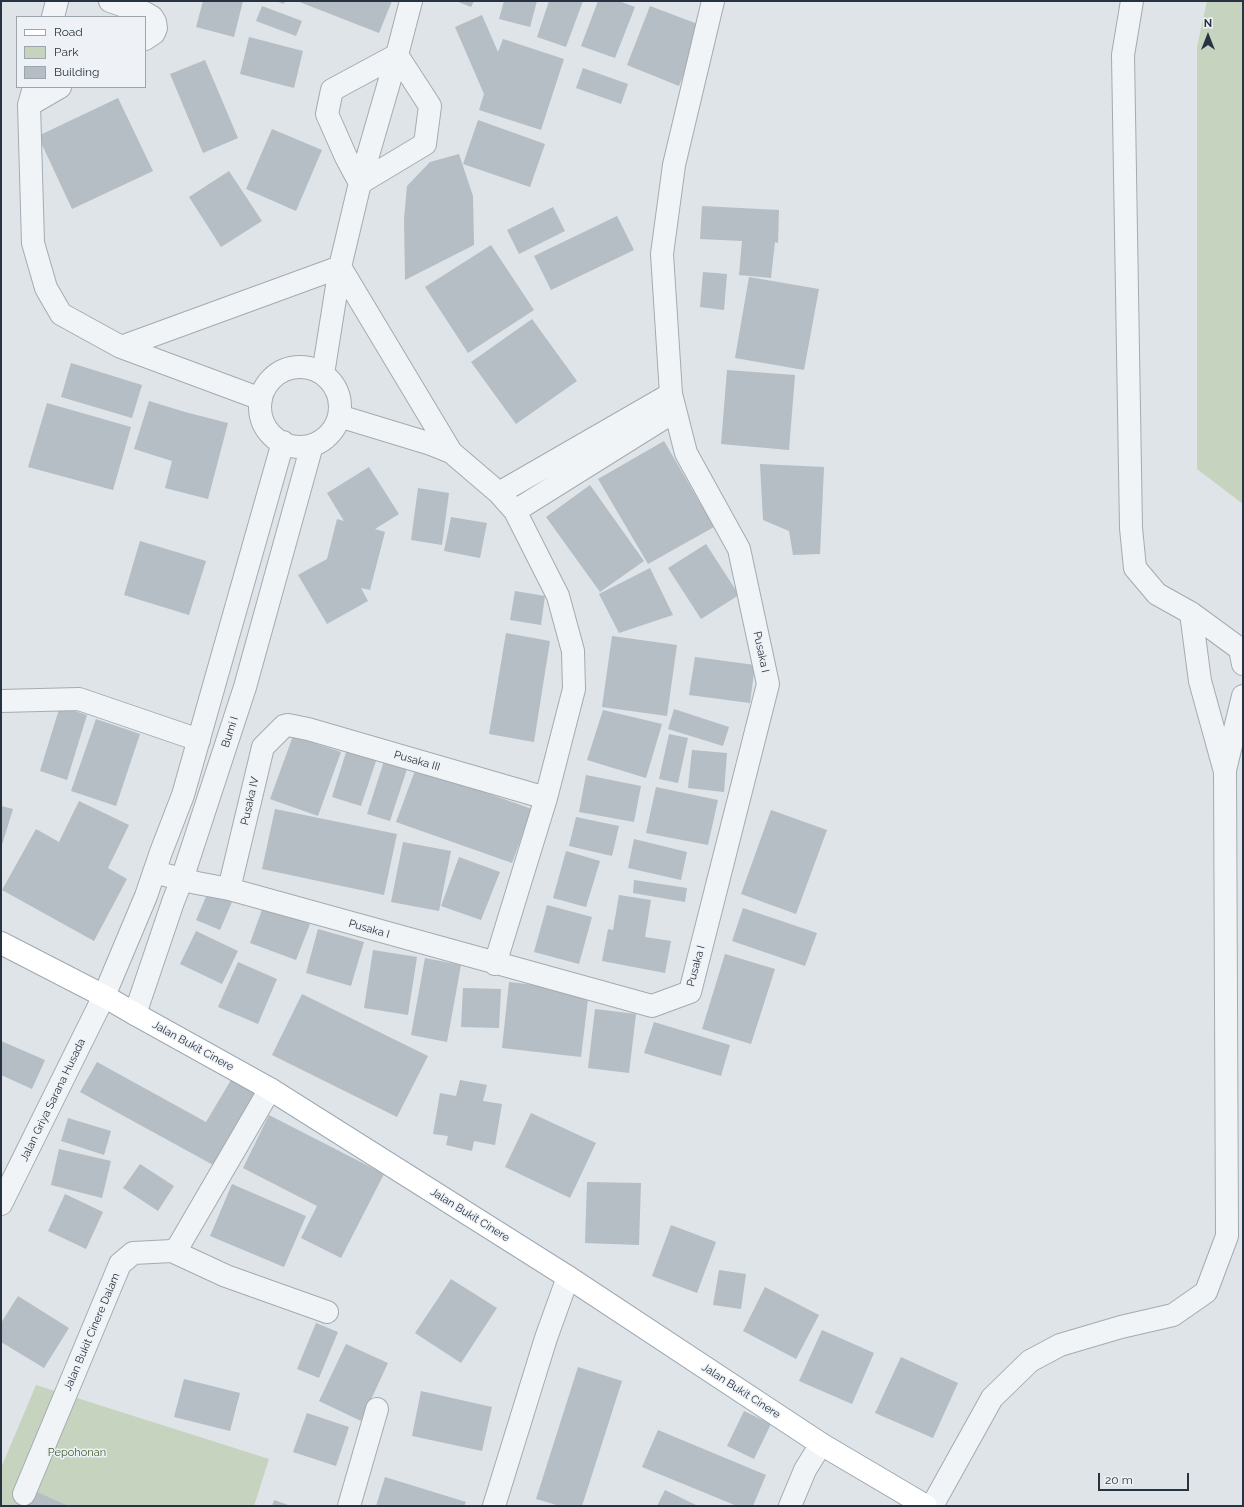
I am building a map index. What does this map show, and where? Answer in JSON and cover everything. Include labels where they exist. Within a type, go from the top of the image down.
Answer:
[{"type":"main road","name":"Jalan Bukit Cinere","points":[[1,943],[104,996],[270,1089],[568,1277],[821,1444],[926,1506]]},
{"type":"street","points":[[52,16],[57,1]]},
{"type":"street","points":[[110,1],[145,13],[152,17],[156,22],[156,28],[154,34],[146,38]]},
{"type":"street","points":[[323,374],[340,267],[360,183],[411,1]]},
{"type":"street","points":[[1132,1],[1123,55],[1131,528],[1135,568],[1157,594],[1191,613],[1240,649],[1243,664]]},
{"type":"street","points":[[673,402],[662,254],[674,165],[709,2]]},
{"type":"street","points":[[360,183],[346,157],[327,114],[332,90],[397,55]]},
{"type":"street","points":[[360,183],[425,144],[430,106],[397,55]]},
{"type":"street","points":[[57,88],[31,96],[33,243],[46,288],[61,314],[120,347],[261,399]]},
{"type":"street","points":[[120,347],[340,267]]},
{"type":"street","points":[[340,267],[451,452],[499,493],[515,511],[558,596],[573,651],[574,689],[546,798],[495,964]]},
{"type":"street","points":[[293,367],[308,368],[323,374],[334,386],[340,400],[339,416],[334,429],[324,439],[312,445],[297,446],[282,442],[272,435],[264,424],[260,412],[261,399],[267,385],[278,373],[293,367]]},
{"type":"street","points":[[499,493],[673,402]]},
{"type":"street","points":[[515,511],[673,402]]},
{"type":"street","name":"Pusaka I","points":[[154,872],[229,890],[652,1006],[690,992],[768,684],[739,550],[686,453],[673,402]]},
{"type":"street","points":[[339,416],[431,444],[451,452]]},
{"type":"street","points":[[104,996],[146,896],[183,795],[282,442]]},
{"type":"street","name":"Bumi I","points":[[135,1014],[182,879],[245,687],[312,445]]},
{"type":"street","points":[[932,1506],[992,1398],[1030,1362],[1060,1345],[1121,1327],[1173,1316],[1206,1292],[1227,1236],[1224,770],[1200,680],[1191,613]]},
{"type":"street","points":[[1224,770],[1243,696]]},
{"type":"street","points":[[1,701],[78,699],[198,740]]},
{"type":"street","name":"Pusaka III","points":[[288,724],[546,798]]},
{"type":"street","name":"Pusaka IV","points":[[229,890],[263,747],[284,726],[288,724]]},
{"type":"street","name":"Jalan Griya Sarana Husada","points":[[1,1204],[104,996]]},
{"type":"street","points":[[172,1251],[178,1247],[270,1089]]},
{"type":"street","points":[[172,1251],[226,1276],[327,1312]]},
{"type":"street","name":"Jalan Bukit Cinere Dalam","points":[[24,1494],[120,1264],[133,1253],[172,1251]]},
{"type":"street","points":[[494,1506],[546,1338],[568,1277]]},
{"type":"street","points":[[348,1506],[377,1408]]},
{"type":"street","points":[[790,1506],[805,1470],[821,1444]]},
{"type":"green space","points":[[1207,1],[1243,1],[1243,504],[1197,469],[1197,47]]},
{"type":"green space","name":"Pepohonan","points":[[36,1385],[269,1459],[254,1506],[69,1506],[29,1489],[21,1506],[1,1506],[1,1468]]},
{"type":"building","points":[[203,1],[243,1],[234,37],[196,27]]},
{"type":"building","points":[[275,1],[285,1],[284,4]]},
{"type":"building","points":[[297,1],[392,1],[379,33]]},
{"type":"building","points":[[456,1],[474,1],[471,7]]},
{"type":"building","points":[[504,1],[537,1],[530,27],[499,19]]},
{"type":"building","points":[[549,1],[583,1],[566,47],[537,37]]},
{"type":"building","points":[[598,1],[619,1],[635,7],[615,58],[581,46]]},
{"type":"building","points":[[262,6],[302,21],[296,36],[256,21]]},
{"type":"building","points":[[650,6],[703,26],[679,86],[627,65]]},
{"type":"building","points":[[482,15],[498,52],[503,39],[564,59],[541,130],[479,110],[484,94],[455,27]]},
{"type":"building","points":[[249,37],[303,51],[294,88],[240,74]]},
{"type":"building","points":[[205,60],[238,138],[203,153],[170,74]]},
{"type":"building","points":[[583,68],[628,84],[621,104],[576,88]]},
{"type":"building","points":[[118,98],[153,171],[72,209],[38,136]]},
{"type":"building","points":[[478,120],[545,144],[530,187],[463,164]]},
{"type":"building","points":[[272,129],[322,150],[296,211],[246,189]]},
{"type":"building","points":[[459,154],[473,196],[474,245],[405,280],[404,219],[407,186],[430,162]]},
{"type":"building","points":[[229,171],[262,221],[221,247],[189,197]]},
{"type":"building","points":[[702,206],[779,210],[778,243],[775,242],[771,278],[739,275],[742,241],[700,239]]},
{"type":"building","points":[[553,207],[565,231],[519,254],[507,230]]},
{"type":"building","points":[[617,216],[634,250],[551,290],[534,256]]},
{"type":"building","points":[[491,245],[534,310],[468,353],[425,287]]},
{"type":"building","points":[[703,272],[727,274],[724,310],[700,307]]},
{"type":"building","points":[[749,277],[819,289],[804,370],[735,358]]},
{"type":"building","points":[[532,319],[577,381],[516,424],[471,362]]},
{"type":"building","points":[[71,363],[142,385],[132,418],[61,397]]},
{"type":"building","points":[[727,370],[795,375],[789,450],[721,444]]},
{"type":"building","points":[[149,401],[228,423],[208,499],[165,488],[172,461],[134,449]]},
{"type":"building","points":[[47,403],[131,427],[113,490],[28,467]]},
{"type":"building","points":[[664,441],[714,527],[648,564],[598,479]]},
{"type":"building","points":[[760,464],[824,467],[820,554],[793,555],[789,531],[763,520]]},
{"type":"building","points":[[369,467],[399,514],[375,529],[385,532],[370,590],[361,588],[368,601],[327,624],[298,575],[327,559],[337,519],[344,521],[327,493]]},
{"type":"building","points":[[590,485],[644,561],[600,592],[546,517]]},
{"type":"building","points":[[418,488],[449,493],[442,545],[411,540]]},
{"type":"building","points":[[451,517],[487,523],[480,558],[444,551]]},
{"type":"building","points":[[140,541],[206,561],[189,615],[124,595]]},
{"type":"building","points":[[706,544],[739,595],[701,619],[668,568]]},
{"type":"building","points":[[650,568],[673,615],[619,633],[599,594]]},
{"type":"building","points":[[515,591],[545,596],[541,625],[510,620]]},
{"type":"building","points":[[506,633],[550,641],[534,742],[489,734]]},
{"type":"building","points":[[612,636],[677,645],[667,716],[602,707]]},
{"type":"building","points":[[695,657],[755,665],[750,703],[689,695]]},
{"type":"building","points":[[60,706],[87,715],[67,780],[40,771]]},
{"type":"building","points":[[674,709],[729,727],[723,746],[668,729]]},
{"type":"building","points":[[603,710],[662,724],[646,778],[587,760]]},
{"type":"building","points":[[96,719],[140,734],[116,806],[71,791]]},
{"type":"building","points":[[669,734],[688,738],[678,783],[659,779]]},
{"type":"building","points":[[293,736],[341,752],[318,816],[270,799]]},
{"type":"building","points":[[348,746],[378,755],[361,806],[332,797]]},
{"type":"building","points":[[692,750],[727,753],[724,792],[688,788]]},
{"type":"building","points":[[385,758],[408,766],[390,821],[367,814]]},
{"type":"building","points":[[416,768],[532,809],[512,863],[396,822]]},
{"type":"building","points":[[586,775],[641,786],[634,822],[579,812]]},
{"type":"building","points":[[656,787],[718,800],[708,845],[646,833]]},
{"type":"building","points":[[79,801],[129,825],[108,868],[127,879],[94,941],[2,890],[36,829],[59,842]]},
{"type":"building","points":[[1,806],[13,809],[1,848]]},
{"type":"building","points":[[275,809],[397,834],[384,895],[262,869]]},
{"type":"building","points":[[771,810],[827,830],[796,914],[741,894]]},
{"type":"building","points":[[576,817],[619,826],[612,856],[569,846]]},
{"type":"building","points":[[634,839],[687,852],[681,880],[628,868]]},
{"type":"building","points":[[403,842],[451,851],[439,911],[391,902]]},
{"type":"building","points":[[566,851],[600,861],[586,907],[553,898]]},
{"type":"building","points":[[459,857],[500,872],[481,920],[441,906]]},
{"type":"building","points":[[634,880],[687,888],[685,902],[633,893]]},
{"type":"building","points":[[208,892],[232,902],[220,930],[196,920]]},
{"type":"building","points":[[619,895],[651,900],[645,937],[671,941],[665,973],[602,961],[608,929],[613,930]]},
{"type":"building","points":[[547,905],[592,917],[579,964],[534,952]]},
{"type":"building","points":[[263,907],[310,924],[296,960],[250,943]]},
{"type":"building","points":[[743,908],[817,933],[805,966],[732,941]]},
{"type":"building","points":[[318,929],[364,942],[351,986],[306,973]]},
{"type":"building","points":[[196,931],[238,951],[222,984],[180,964]]},
{"type":"building","points":[[373,950],[417,957],[408,1015],[364,1008]]},
{"type":"building","points":[[725,954],[775,969],[751,1044],[702,1029]]},
{"type":"building","points":[[425,958],[461,965],[447,1042],[411,1035]]},
{"type":"building","points":[[238,962],[277,979],[258,1024],[218,1007]]},
{"type":"building","points":[[509,982],[589,991],[581,1057],[502,1048]]},
{"type":"building","points":[[463,988],[501,989],[499,1028],[461,1027]]},
{"type":"building","points":[[302,994],[428,1056],[397,1117],[272,1055]]},
{"type":"building","points":[[595,1009],[636,1014],[629,1073],[588,1068]]},
{"type":"building","points":[[654,1022],[730,1045],[721,1076],[644,1053]]},
{"type":"building","points":[[1,1041],[45,1060],[32,1089],[1,1075]]},
{"type":"building","points":[[97,1062],[206,1122],[231,1080],[259,1096],[215,1166],[80,1092]]},
{"type":"building","points":[[460,1080],[487,1085],[483,1101],[502,1104],[495,1145],[474,1141],[472,1151],[446,1145],[448,1136],[433,1134],[440,1093],[456,1096]]},
{"type":"building","points":[[531,1113],[596,1143],[570,1198],[505,1167]]},
{"type":"building","points":[[269,1115],[384,1174],[341,1258],[301,1238],[317,1206],[243,1168]]},
{"type":"building","points":[[68,1118],[111,1131],[104,1155],[61,1141]]},
{"type":"building","points":[[59,1149],[111,1161],[102,1198],[51,1185]]},
{"type":"building","points":[[140,1164],[174,1186],[158,1211],[123,1188]]},
{"type":"building","points":[[587,1182],[641,1183],[639,1245],[585,1243]]},
{"type":"building","points":[[232,1184],[306,1216],[284,1267],[210,1236]]},
{"type":"building","points":[[65,1194],[103,1212],[86,1249],[48,1231]]},
{"type":"building","points":[[671,1225],[716,1242],[697,1293],[652,1276]]},
{"type":"building","points":[[719,1270],[746,1274],[741,1309],[713,1305]]},
{"type":"building","points":[[451,1279],[497,1308],[461,1363],[415,1333]]},
{"type":"building","points":[[765,1287],[819,1315],[796,1359],[743,1331]]},
{"type":"building","points":[[18,1296],[69,1328],[44,1368],[1,1342],[1,1323]]},
{"type":"building","points":[[316,1323],[338,1332],[319,1378],[297,1369]]},
{"type":"building","points":[[822,1330],[874,1353],[852,1404],[799,1381]]},
{"type":"building","points":[[346,1344],[388,1363],[361,1421],[319,1401]]},
{"type":"building","points":[[901,1357],[958,1383],[933,1438],[875,1413]]},
{"type":"building","points":[[578,1367],[622,1381],[582,1506],[560,1506],[536,1499]]},
{"type":"building","points":[[184,1379],[240,1393],[230,1431],[174,1417]]},
{"type":"building","points":[[421,1391],[492,1407],[482,1451],[412,1436]]},
{"type":"building","points":[[744,1411],[771,1424],[754,1459],[727,1446]]},
{"type":"building","points":[[307,1413],[349,1427],[336,1466],[293,1452]]},
{"type":"building","points":[[658,1430],[766,1475],[753,1506],[737,1506],[642,1467]]},
{"type":"building","points":[[385,1477],[466,1502],[464,1506],[376,1506]]},
{"type":"building","points":[[28,1488],[69,1506],[21,1506]]},
{"type":"building","points":[[665,1490],[698,1506],[657,1506]]},
{"type":"building","points":[[274,1500],[291,1506],[272,1506]]}]
